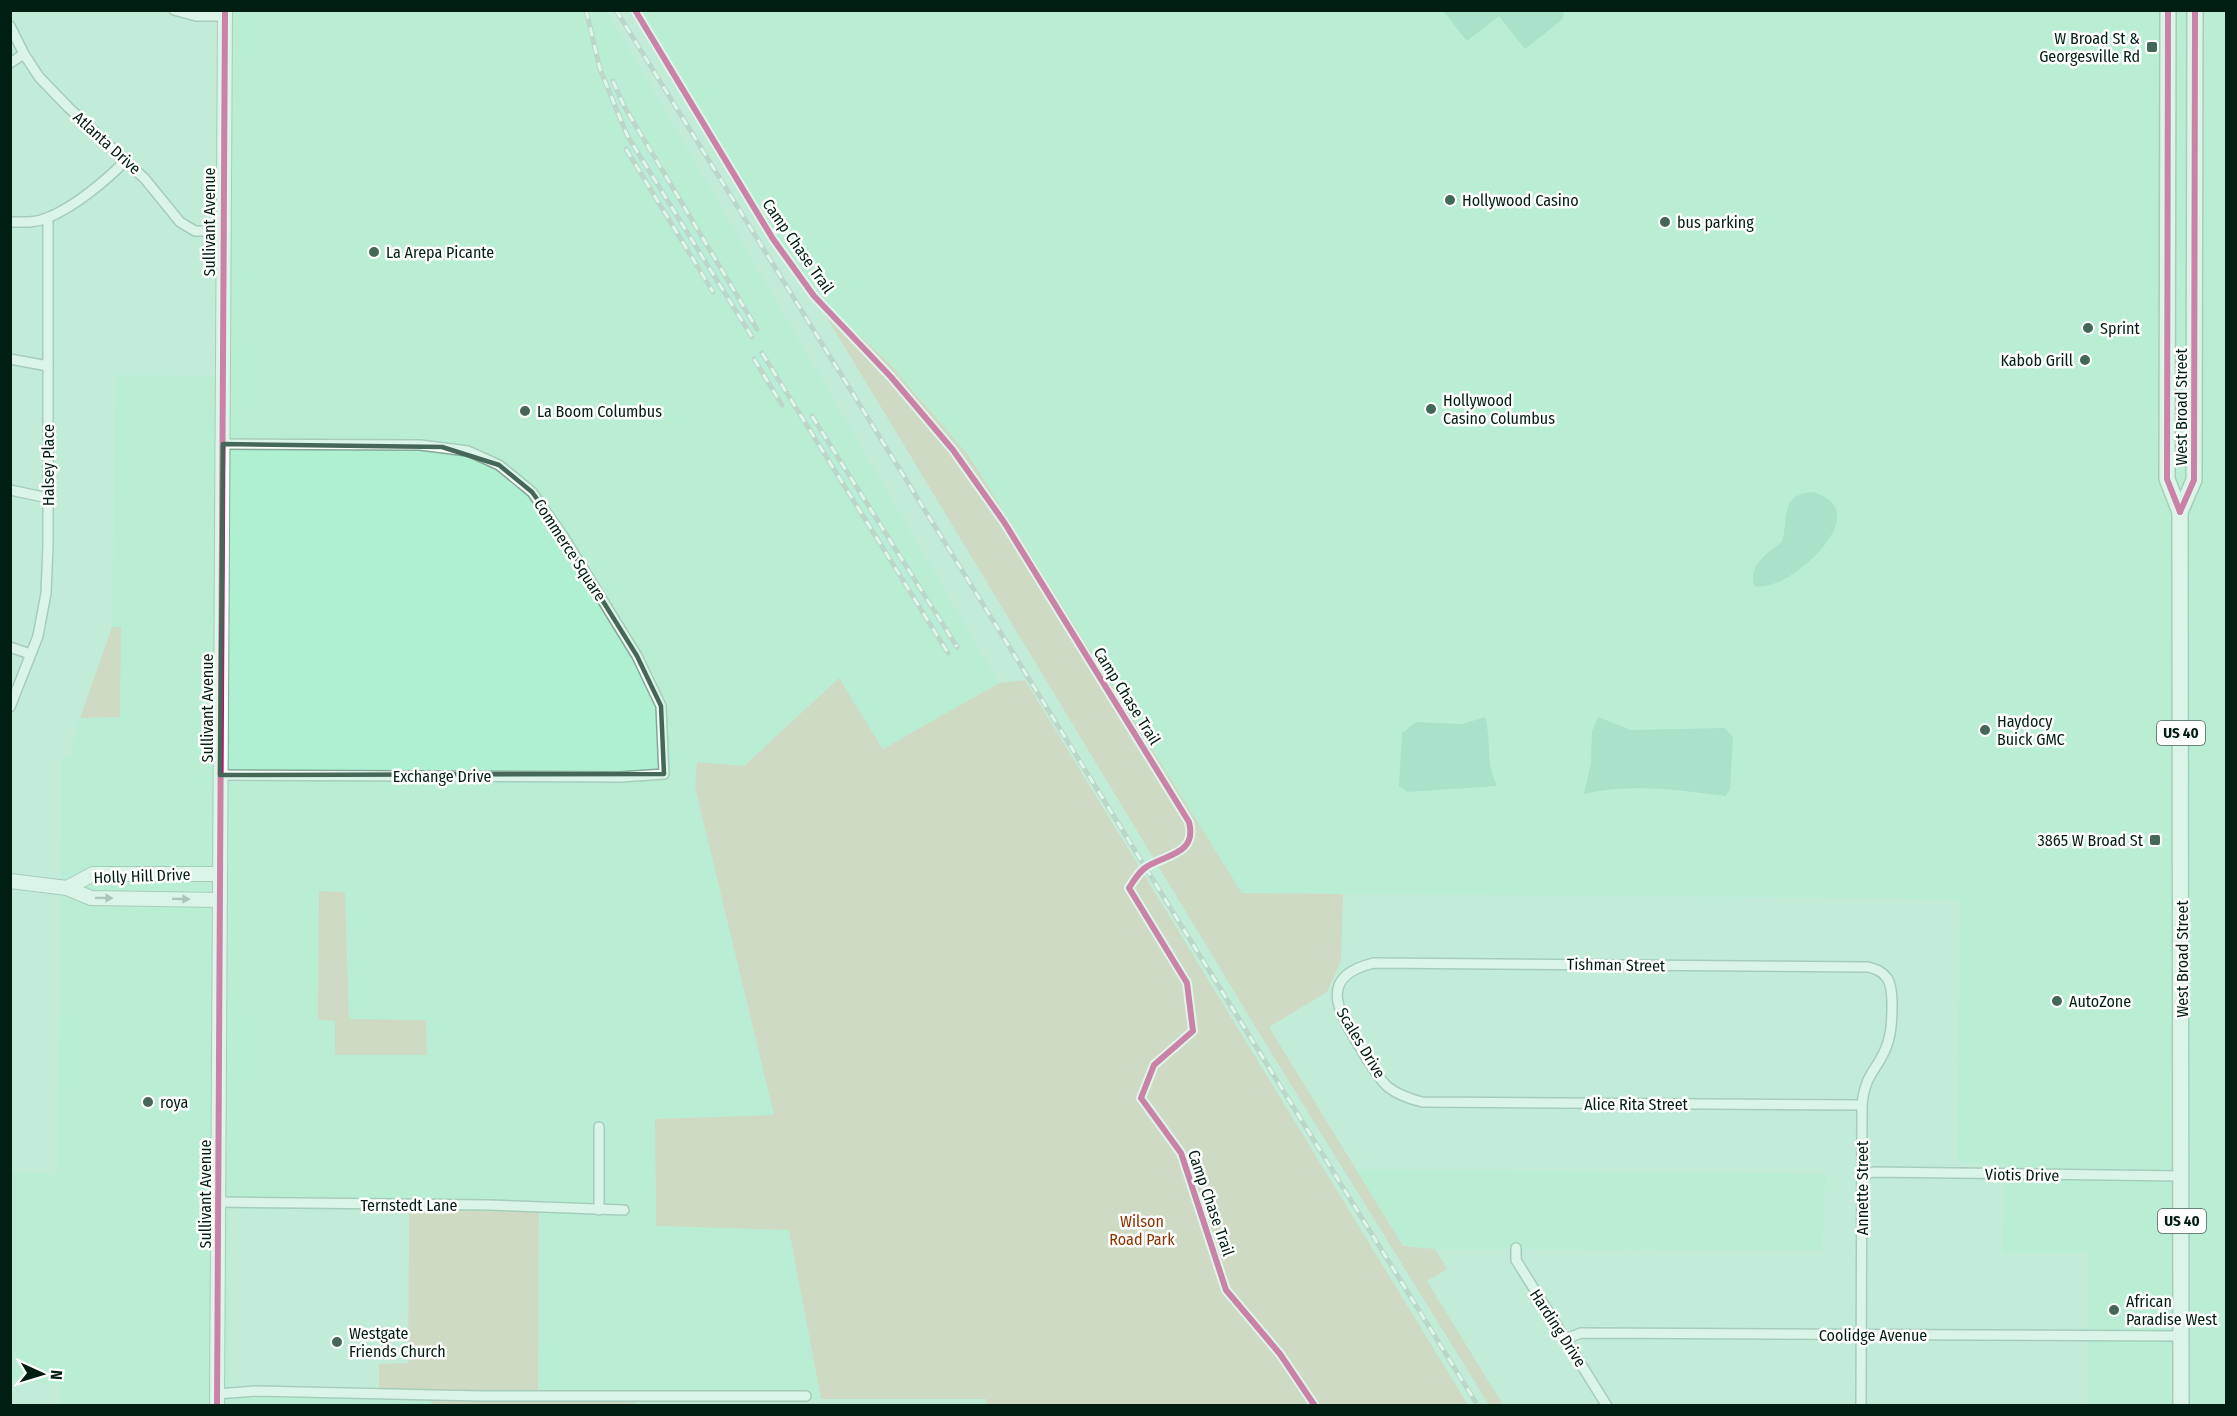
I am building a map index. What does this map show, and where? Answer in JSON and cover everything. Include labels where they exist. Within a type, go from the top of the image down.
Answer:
[{"type":"main road","name":"West Broad Street","points":[[2168,10],[2167,479],[2180,512],[2181,1406]]},
{"type":"main road","name":"West Broad Street","points":[[2180,512],[2194,480],[2195,10]]},
{"type":"main road","name":"Sullivant Avenue","points":[[217,1400],[225,13]]},
{"type":"main road","name":"Holly Hill Drive","points":[[67,888],[93,874],[220,874]]},
{"type":"main road","name":"Holly Hill Drive","points":[[10,881],[67,888],[91,898],[220,900]]},
{"type":"street","points":[[174,10],[196,16],[225,13]]},
{"type":"street","name":"Atlanta Drive","points":[[10,26],[39,77],[68,107],[146,178],[187,228],[195,231],[223,231]]},
{"type":"street","points":[[10,63],[24,54]]},
{"type":"street","points":[[10,222],[30,222],[48,218],[105,181],[126,160]]},
{"type":"street","name":"Halsey Place","points":[[10,707],[38,636],[46,593],[48,218]]},
{"type":"street","points":[[10,359],[48,366]]},
{"type":"street","name":"Commerce Square","points":[[223,444],[420,445],[468,451],[499,465],[538,500],[637,656],[661,706],[664,774]]},
{"type":"street","points":[[10,490],[48,498]]},
{"type":"street","points":[[10,647],[30,654]]},
{"type":"street","name":"Exchange Drive","points":[[220,774],[620,777],[664,774]]},
{"type":"street","name":"Tishman Street","points":[[1345,975],[1358,967],[1374,963],[1868,967],[1879,970],[1887,978]]},
{"type":"street","name":"Scales Drive","points":[[1345,975],[1337,993],[1337,1005],[1341,1016],[1375,1071],[1388,1087],[1410,1099]]},
{"type":"street","name":"Annette Street","points":[[1861,1406],[1862,1105],[1866,1080],[1889,1040],[1891,992],[1887,978]]},
{"type":"street","name":"Alice Rita Street","points":[[1410,1099],[1447,1102],[1862,1105]]},
{"type":"street","points":[[599,1127],[599,1210]]},
{"type":"street","name":"Viotis Drive","points":[[1862,1175],[1874,1172],[2182,1176]]},
{"type":"street","name":"Ternstedt Lane","points":[[218,1202],[489,1205],[624,1210]]},
{"type":"street","name":"Harding Drive","points":[[1516,1248],[1516,1260],[1607,1406]]},
{"type":"street","name":"Coolidge Avenue","points":[[1566,1339],[1581,1334],[2182,1336]]},
{"type":"street","points":[[217,1400],[256,1391],[481,1396],[806,1396]]},
{"type":"highlighted area","points":[[223,444],[442,447],[499,465],[532,492],[555,524],[637,656],[661,706],[664,774],[220,775]]},
{"type":"shaded area","points":[[228,11],[607,11],[999,683],[883,749],[839,678],[744,766],[697,763],[695,787],[774,1115],[655,1119],[656,1226],[789,1230],[821,1399],[538,1400],[538,1212],[230,1209],[229,1388],[430,1391],[429,1399],[434,1405],[61,1405],[61,1385],[12,1379],[11,1381],[11,1171],[57,1175],[62,757],[70,756],[80,718],[120,717],[120,627],[112,627],[115,375],[226,376]],"holes":[[[320,891],[345,892],[349,1020],[426,1020],[336,1055],[335,1021],[319,1020]]]},
{"type":"shaded area","name":"Hollywood Casino Columbus","points":[[639,11],[2226,11],[2226,1405],[2087,1405],[2088,1253],[2002,1253],[2004,1164],[1958,1162],[1959,901],[1900,898],[1242,893],[969,456],[889,363],[809,288]]},
{"type":"shaded area","points":[[1443,11],[1564,11],[1563,19],[1525,49],[1499,16],[1467,41]]},
{"type":"shaded area","points":[[1814,492],[1822,495],[1836,509],[1836,524],[1830,537],[1808,563],[1794,573],[1766,586],[1754,586],[1756,566],[1782,542],[1790,502],[1795,497]]},
{"type":"shaded area","points":[[1485,717],[1491,769],[1497,786],[1407,792],[1399,786],[1402,733],[1416,722],[1462,724]]},
{"type":"shaded area","points":[[1598,717],[1631,730],[1725,728],[1733,737],[1730,789],[1726,796],[1637,788],[1584,794],[1591,762],[1592,731]]},
{"type":"shaded area","points":[[1356,1169],[1826,1174],[1822,1250],[1404,1247]]},
{"type":"green space","points":[[809,288],[889,363],[969,456],[1242,893],[1343,894],[1341,961],[1327,992],[1269,1027],[1403,1246],[1435,1249],[1447,1269],[1427,1281],[1503,1405],[1489,1405],[1264,1041]]},
{"type":"green space","points":[[112,627],[121,627],[120,717],[80,718]]},
{"type":"green space","name":"Wilson Road Park","points":[[839,678],[883,749],[999,683],[1025,680],[1468,1405],[986,1406],[986,1399],[821,1399],[789,1230],[656,1226],[655,1119],[774,1115],[695,787],[697,762],[744,766]]},
{"type":"green space","points":[[319,891],[345,892],[349,1019],[426,1020],[427,1055],[335,1055],[335,1021],[318,1020]]},
{"type":"green space","points":[[409,1210],[539,1212],[538,1391],[523,1393],[379,1389],[379,1364],[408,1363]]},
{"type":"green space","points":[[429,1399],[635,1400],[635,1405],[434,1406]]},
{"type":"railway","points":[[586,10],[600,69],[627,135],[752,337]]},
{"type":"railway","points":[[616,10],[1478,1406]]},
{"type":"railway","points":[[613,81],[624,106],[757,329]]},
{"type":"railway","points":[[626,149],[713,292]]},
{"type":"railway","points":[[762,353],[948,653]]},
{"type":"railway","points":[[754,359],[782,405]]},
{"type":"railway","points":[[812,416],[957,647]]},
{"type":"cycle path","points":[[217,1406],[225,10]]},
{"type":"cycle path","name":"Camp Chase Trail","points":[[635,10],[773,239],[814,296],[891,377],[953,450],[1004,522],[1189,822],[1189,840],[1185,846],[1145,868],[1129,888],[1187,983],[1193,1031],[1154,1065],[1141,1098],[1181,1153],[1226,1290],[1280,1354],[1315,1406]]},
{"type":"cycle path","points":[[2168,10],[2167,479],[2180,512]]},
{"type":"cycle path","points":[[2180,512],[2194,480],[2195,10]]},
{"type":"place","name":"W Broad St & Georgesville Rd","points":[[2152,47]]},
{"type":"place","name":"Hollywood Casino","points":[[1450,200]]},
{"type":"place","name":"bus parking","points":[[1665,222]]},
{"type":"place","name":"La Arepa Picante","points":[[374,252]]},
{"type":"place","name":"Sprint","points":[[2088,328]]},
{"type":"place","name":"Kabob Grill","points":[[2085,360]]},
{"type":"place","name":"Hollywood Casino Columbus","points":[[1431,409]]},
{"type":"place","name":"La Boom Columbus","points":[[525,411]]},
{"type":"place","name":"Haydocy Buick GMC","points":[[1985,730]]},
{"type":"place","name":"3865 W Broad St","points":[[2155,840]]},
{"type":"place","name":"AutoZone","points":[[2057,1001]]},
{"type":"place","name":"roya","points":[[148,1102]]},
{"type":"place","name":"African Paradise West","points":[[2114,1310]]},
{"type":"place","name":"Westgate Friends Church","points":[[337,1342]]}]
